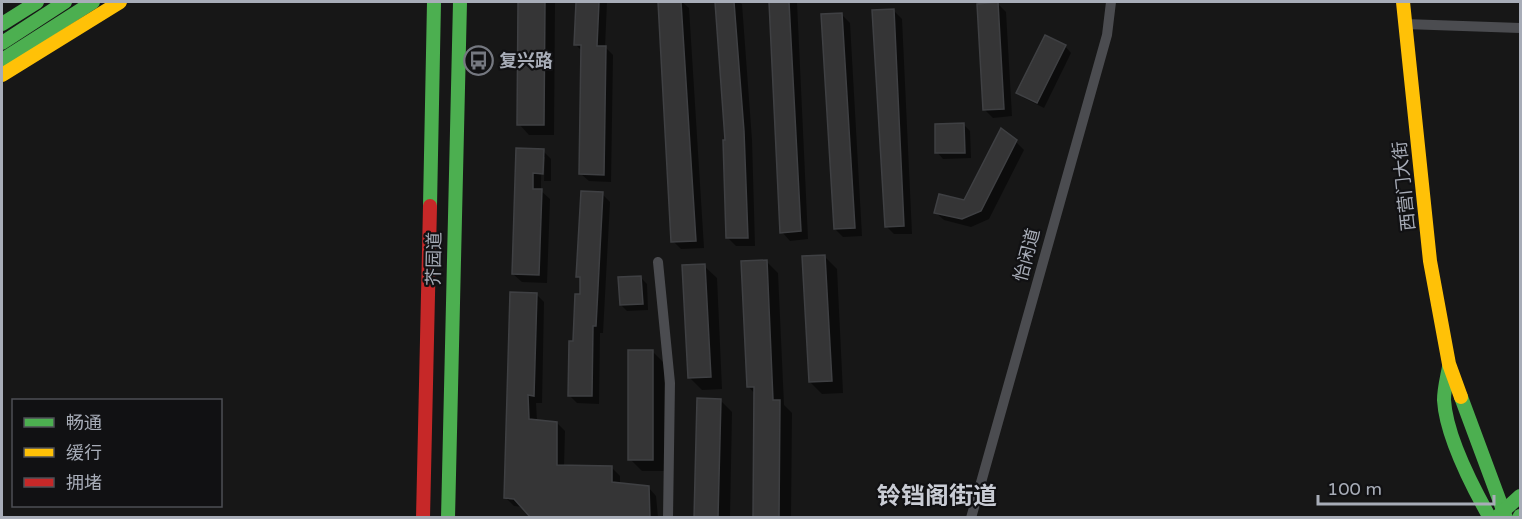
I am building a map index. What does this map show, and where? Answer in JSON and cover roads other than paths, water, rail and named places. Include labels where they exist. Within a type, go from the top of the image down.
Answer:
[{"type":"main road","points":[[2,24],[37,2]]},
{"type":"main road","points":[[2,42],[65,2]]},
{"type":"main road","points":[[2,60],[93,2]]},
{"type":"main road","points":[[2,75],[120,2]]},
{"type":"main road","name":"芥园道","points":[[423,518],[434,2]]},
{"type":"main road","name":"芥园道","points":[[448,518],[460,2]]},
{"type":"main road","name":"西营门大街","points":[[1403,2],[1430,261],[1449,364],[1502,515]]},
{"type":"main road","name":"西营门大街","points":[[1449,364],[1444,402],[1461,456],[1478,498],[1490,518]]},
{"type":"main road","points":[[1502,515],[1521,496]]},
{"type":"street","name":"怡闲道","points":[[971,518],[1107,35],[1111,2]]},
{"type":"street","points":[[1405,24],[1521,28]]},
{"type":"street","points":[[658,262],[670,383],[668,518]]},
{"type":"place","name":"复兴路","points":[[478,61]]},
{"type":"district","name":"铃铛阁街道","points":[[937,496]]}]
